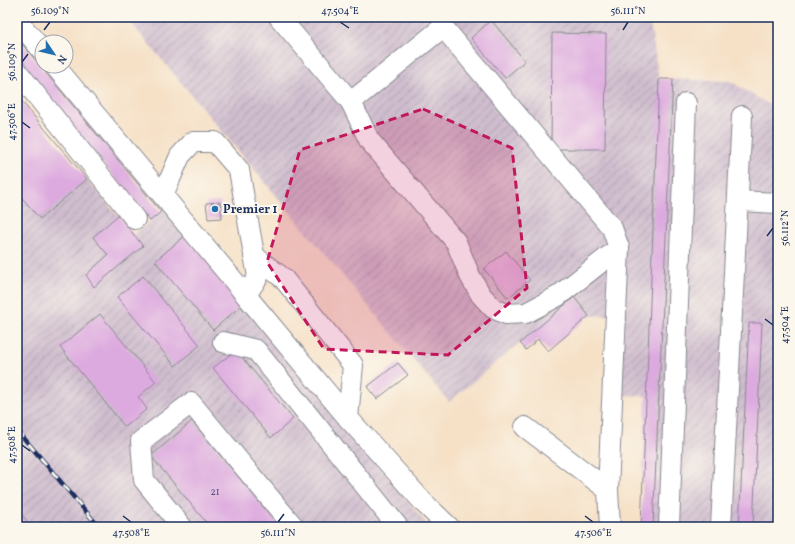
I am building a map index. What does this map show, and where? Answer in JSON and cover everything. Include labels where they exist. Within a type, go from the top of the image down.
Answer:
[{"type":"lane","points":[[279,17],[351,102],[369,140],[456,242],[470,276],[481,295],[493,308],[506,314],[526,313],[558,296],[619,248]]},
{"type":"lane","points":[[17,20],[34,40]]},
{"type":"lane","points":[[351,102],[448,22],[612,228],[619,248],[608,490],[610,527]]},
{"type":"lane","points":[[17,70],[135,219]]},
{"type":"lane","points":[[62,74],[348,418],[424,503],[449,527]]},
{"type":"lane","points":[[669,527],[686,103]]},
{"type":"lane","points":[[721,527],[742,116]]},
{"type":"lane","points":[[163,195],[180,156],[193,142],[215,142],[239,170],[258,277],[246,295]]},
{"type":"lane","points":[[738,201],[778,203]]},
{"type":"lane","points":[[254,256],[283,278],[353,365],[348,418]]},
{"type":"lane","points":[[223,342],[256,350],[398,527]]},
{"type":"lane","points":[[182,527],[144,480],[141,441],[191,403],[294,527]]},
{"type":"lane","points":[[525,427],[608,490]]},
{"type":"highlighted area","points":[[423,109],[512,148],[527,288],[448,355],[324,349],[267,262],[300,150]]},
{"type":"shaded area","points":[[126,17],[649,17],[659,79],[730,81],[778,110],[778,527],[641,527],[646,396],[620,395],[624,315],[589,316],[548,351],[538,340],[526,350],[519,343],[449,402]]},
{"type":"shaded area","points":[[17,96],[134,235],[165,208],[429,527],[17,527]]},
{"type":"building","points":[[491,20],[525,61],[505,78],[471,38]]},
{"type":"building","points":[[552,33],[606,34],[605,149],[551,149]]},
{"type":"building","points":[[17,38],[34,59],[34,74],[47,74],[161,212],[150,221],[17,59]]},
{"type":"building","points":[[659,79],[673,79],[653,527],[641,527]]},
{"type":"building","points":[[17,96],[87,179],[40,219],[17,192]]},
{"type":"building","points":[[220,202],[222,218],[208,219],[206,203]]},
{"type":"building","points":[[118,215],[143,246],[94,287],[86,275],[108,255],[93,237]]},
{"type":"building","points":[[187,234],[244,303],[213,330],[155,261]]},
{"type":"building","points":[[506,251],[530,280],[508,298],[484,269]]},
{"type":"building","points":[[143,276],[200,345],[175,366],[117,297]]},
{"type":"building","points":[[574,297],[589,316],[548,351],[538,339],[526,350],[520,343]]},
{"type":"building","points":[[100,314],[156,382],[138,397],[147,409],[125,427],[60,347]]},
{"type":"building","points":[[749,323],[762,323],[753,527],[739,527]]},
{"type":"building","points":[[236,350],[293,419],[271,438],[213,368]]},
{"type":"building","points":[[398,363],[408,375],[377,399],[367,387]]},
{"type":"building","points":[[192,421],[280,527],[210,527],[151,456]]},
{"type":"building","points":[[17,509],[32,527],[17,527]]},
{"type":"building","points":[[376,522],[380,527],[370,527]]},
{"type":"railway","points":[[17,430],[99,527]]},
{"type":"place","name":"Premier 1","points":[[215,209]]}]
